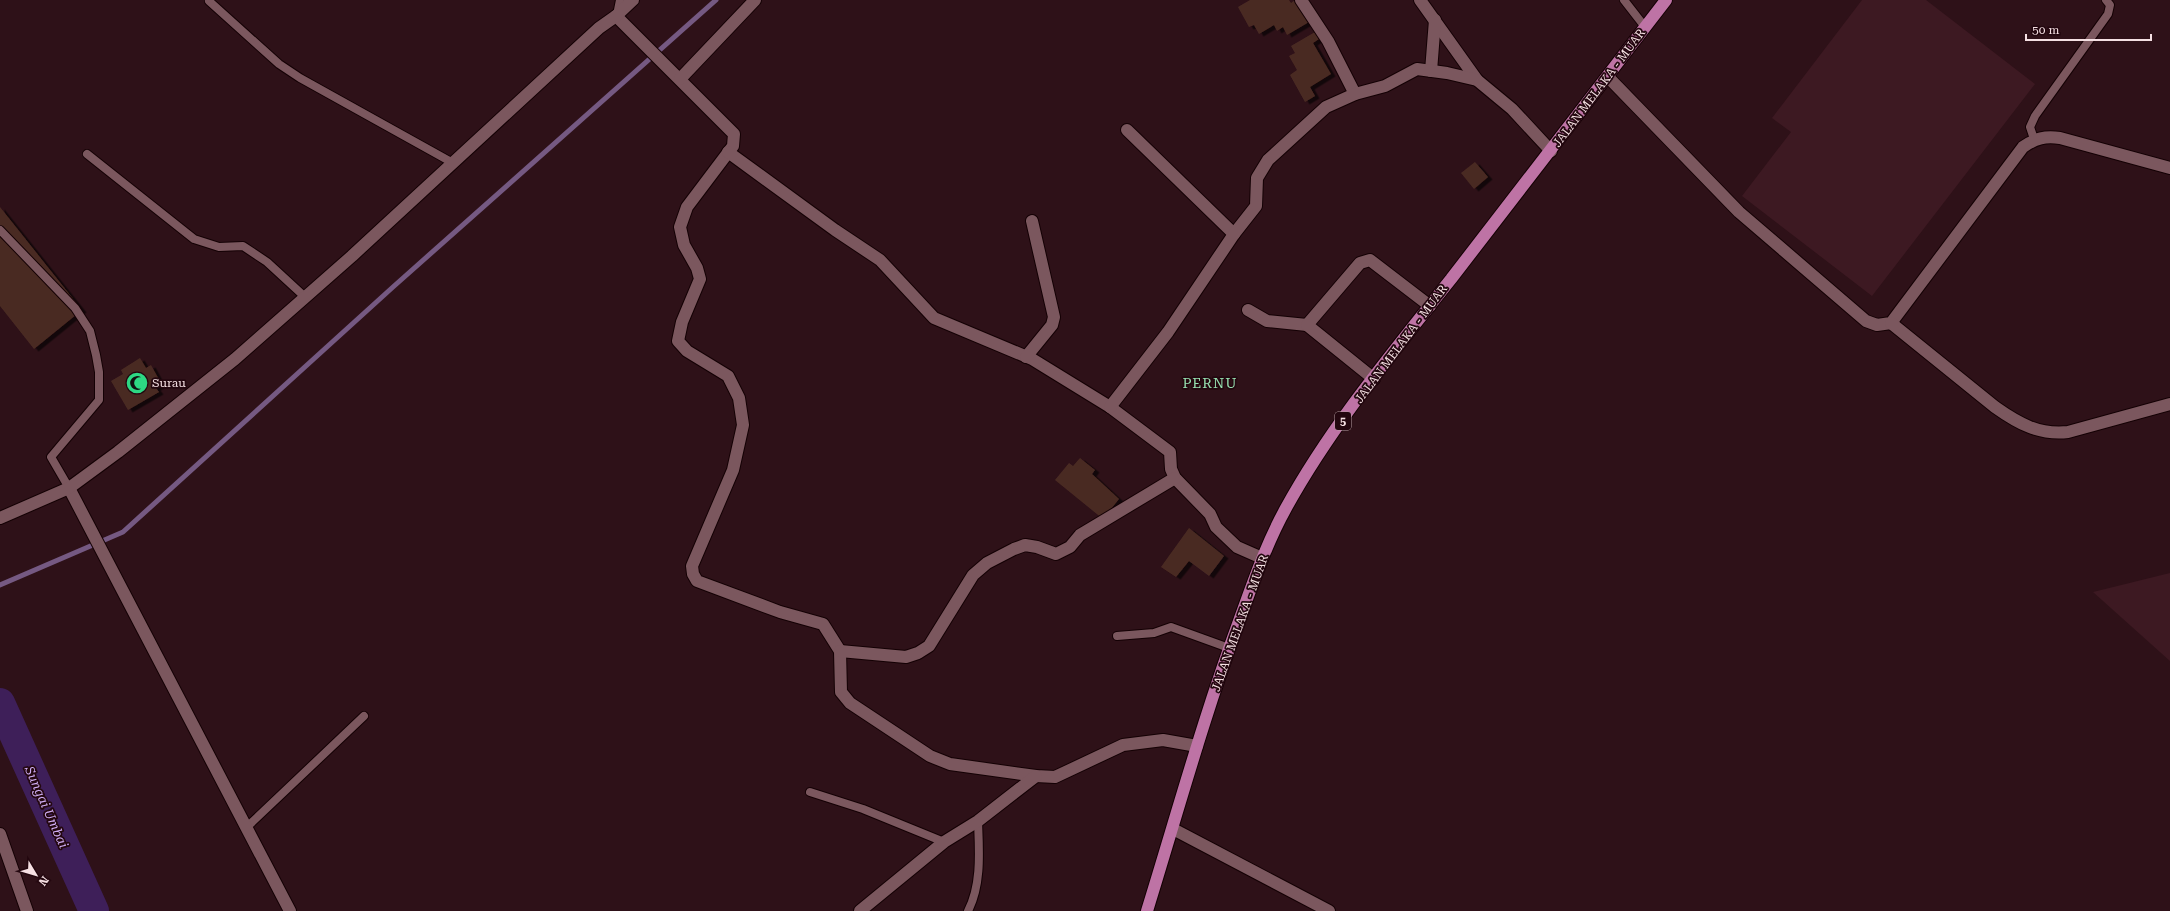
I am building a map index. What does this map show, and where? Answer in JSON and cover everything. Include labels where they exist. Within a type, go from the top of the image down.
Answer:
[{"type":"main road","name":"JALAN MELAKA - MUAR","points":[[1147,911],[1256,556],[1328,442],[1374,378],[1551,151],[1666,0]]},
{"type":"street","points":[[0,518],[69,488],[118,452],[235,359],[306,297],[599,28],[616,16],[633,0]]},
{"type":"street","points":[[680,79],[755,0]]},
{"type":"street","points":[[1301,0],[1328,41],[1355,94]]},
{"type":"street","points":[[1420,0],[1477,80],[1512,109],[1551,151]]},
{"type":"street","points":[[616,16],[640,38],[734,134],[733,146],[687,207],[680,227],[684,245],[697,268],[700,279],[682,322],[678,341],[687,351],[728,376],[740,398],[743,425],[734,470],[692,566],[692,574],[697,581],[780,612],[823,624],[840,651],[841,692],[850,703],[930,756],[950,764],[1036,776],[1055,777],[1123,746],[1163,740],[1197,746]]},
{"type":"street","points":[[1431,71],[1435,20]]},
{"type":"street","points":[[1110,407],[1168,332],[1234,234],[1256,206],[1258,178],[1268,160],[1326,107],[1355,94],[1385,86],[1417,69],[1477,80]]},
{"type":"street","points":[[1608,77],[1746,217],[1866,321],[1877,325],[1891,323],[2023,147],[2034,140],[2047,136],[2060,138],[2170,168]]},
{"type":"street","points":[[1127,130],[1234,234]]},
{"type":"street","points":[[728,152],[835,230],[880,260],[934,318],[1026,357],[1110,407],[1170,452],[1171,470],[1175,478],[1210,514],[1216,527],[1237,547],[1256,556]]},
{"type":"street","points":[[1026,357],[1052,325],[1054,317],[1032,221]]},
{"type":"street","points":[[1307,325],[1360,263],[1370,260],[1430,306]]},
{"type":"street","points":[[1248,310],[1267,321],[1307,325],[1374,378]]},
{"type":"street","points":[[1891,323],[1995,407],[2013,420],[2033,429],[2051,434],[2068,432],[2170,404]]},
{"type":"street","points":[[840,651],[906,657],[918,654],[929,646],[973,575],[987,563],[1014,548],[1025,545],[1037,547],[1056,554],[1070,547],[1080,535],[1175,478]]},
{"type":"street","points":[[69,488],[290,911]]},
{"type":"street","points":[[860,911],[944,842],[978,821],[1036,776]]},
{"type":"street","points":[[1173,829],[1329,911]]},
{"type":"street","points":[[0,834],[27,911]]},
{"type":"lane","points":[[616,16],[620,0]]},
{"type":"lane","points":[[1624,0],[1645,27]]},
{"type":"lane","points":[[2034,140],[2030,127],[2035,116],[2108,14],[2110,5],[2106,0]]},
{"type":"lane","points":[[209,2],[279,64],[300,78],[453,163]]},
{"type":"lane","points":[[87,154],[194,239],[219,247],[243,246],[268,262],[306,297]]},
{"type":"lane","points":[[0,230],[75,308],[90,330],[99,372],[99,400],[51,457],[69,488]]},
{"type":"lane","points":[[1117,636],[1154,633],[1171,627],[1229,648]]},
{"type":"lane","points":[[247,827],[364,716]]},
{"type":"lane","points":[[810,792],[862,809],[944,842]]},
{"type":"lane","points":[[968,911],[973,902],[979,867],[978,821]]},
{"type":"shaded area","points":[[1862,0],[1926,0],[2035,84],[1872,296],[1742,196],[1791,132],[1772,118]]},
{"type":"shaded area","points":[[2170,573],[2170,661],[2093,592]]},
{"type":"building","points":[[1250,0],[1289,0],[1291,3],[1295,0],[1309,22],[1287,35],[1283,27],[1277,31],[1274,25],[1259,34],[1254,25],[1249,27],[1238,7]]},
{"type":"building","points":[[1315,32],[1319,39],[1313,43],[1331,74],[1310,87],[1315,96],[1305,102],[1290,75],[1297,70],[1289,56],[1295,53],[1291,46]]},
{"type":"building","points":[[1475,162],[1488,177],[1474,189],[1461,173]]},
{"type":"building","points":[[0,207],[82,310],[34,349],[0,306]]},
{"type":"building","name":"Surau","points":[[140,358],[146,368],[151,365],[162,385],[156,388],[159,392],[128,410],[111,381],[123,374],[121,370]]},
{"type":"building","points":[[1080,458],[1095,470],[1092,474],[1119,499],[1103,519],[1055,480],[1069,463],[1073,466]]},
{"type":"building","points":[[1189,528],[1224,556],[1209,576],[1189,561],[1176,577],[1161,567]]},
{"type":"waterway","points":[[0,585],[123,532],[393,287],[716,0]]},
{"type":"waterway","name":"Sungai Umbai","points":[[0,703],[94,911]]},
{"type":"place","name":"Surau","points":[[137,383]]},
{"type":"district","name":"PERNU","points":[[1210,383]]}]
